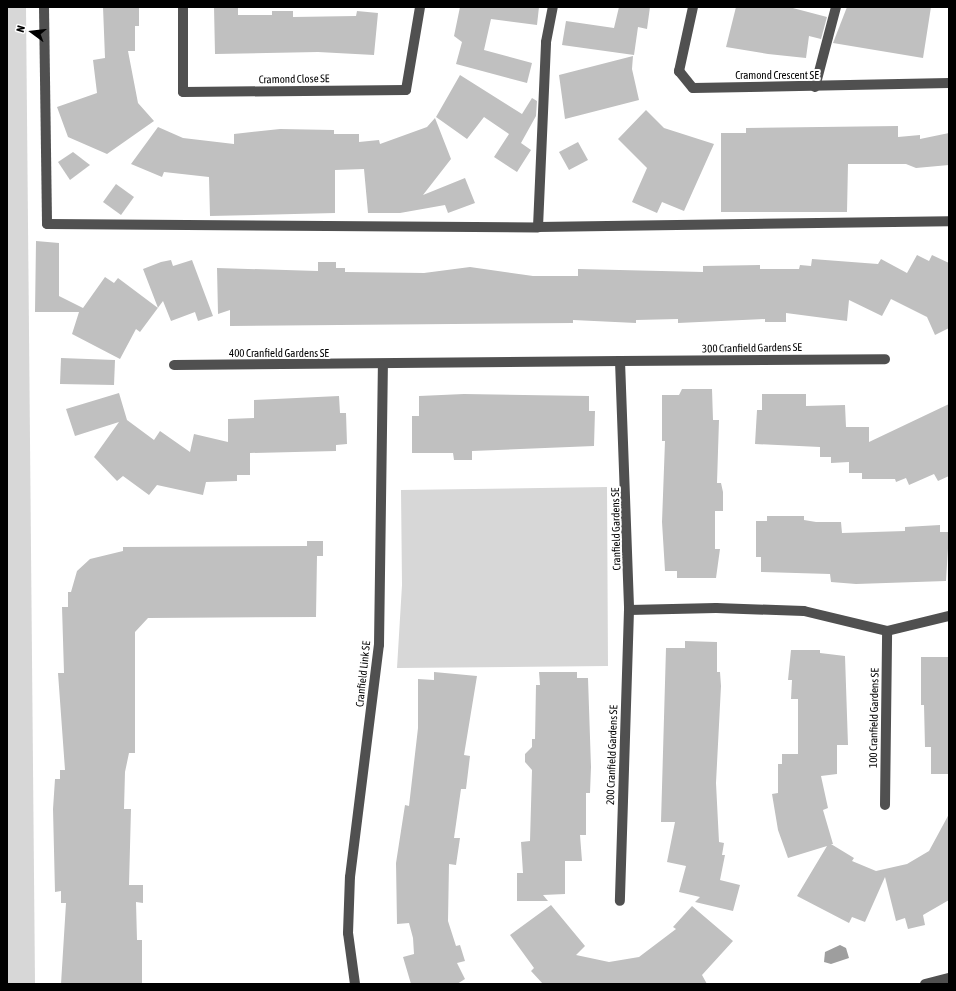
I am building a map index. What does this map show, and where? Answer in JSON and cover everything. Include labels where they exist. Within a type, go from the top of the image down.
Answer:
[{"type":"street","points":[[44,7],[47,224],[538,227],[949,221]]},
{"type":"street","name":"Cramond Close SE","points":[[183,7],[183,92],[406,90],[420,7]]},
{"type":"street","points":[[538,227],[546,42],[553,7]]},
{"type":"street","name":"Cramond Crescent SE","points":[[692,7],[679,71],[693,88],[949,84]]},
{"type":"street","points":[[815,87],[836,7]]},
{"type":"street","name":"300 Cranfield Gardens SE","points":[[620,361],[885,359]]},
{"type":"street","points":[[383,365],[620,361]]},
{"type":"street","name":"Cranfield Gardens SE","points":[[620,361],[629,610]]},
{"type":"street","name":"400 Cranfield Gardens SE","points":[[174,365],[383,365]]},
{"type":"street","name":"Cranfield Link SE","points":[[355,984],[348,933],[350,878],[379,645],[383,365]]},
{"type":"street","points":[[629,610],[716,608],[804,611],[888,631],[949,616]]},
{"type":"street","name":"200 Cranfield Gardens SE","points":[[620,901],[629,610]]},
{"type":"street","name":"100 Cranfield Gardens SE","points":[[885,805],[888,631]]},
{"type":"street","points":[[925,984],[949,978]]},
{"type":"shaded area","points":[[7,7],[26,7],[35,984],[7,984]]},
{"type":"shaded area","points":[[607,487],[608,666],[397,668],[402,585],[401,490]]},
{"type":"shaded area","points":[[840,945],[846,948],[849,958],[831,964],[824,962],[825,952]]},
{"type":"building","points":[[103,7],[139,7],[139,26],[135,26],[135,51],[128,51],[138,103],[154,121],[107,154],[68,137],[57,107],[97,93],[93,60],[105,58]]},
{"type":"building","points":[[214,7],[238,7],[238,15],[272,15],[272,11],[293,11],[293,17],[356,16],[357,11],[378,13],[374,55],[318,52],[215,54]]},
{"type":"building","points":[[460,7],[539,7],[537,25],[491,19],[484,50],[532,63],[527,83],[456,64],[462,42],[454,36]]},
{"type":"building","points":[[619,7],[650,7],[647,29],[638,27],[634,55],[562,45],[566,21],[614,28]]},
{"type":"building","points":[[736,7],[789,7],[827,17],[821,39],[809,36],[806,58],[768,54],[726,47]]},
{"type":"building","points":[[847,7],[931,7],[923,58],[833,43]]},
{"type":"building","points":[[633,56],[632,69],[639,100],[565,119],[559,75]]},
{"type":"building","points":[[460,75],[522,114],[532,98],[537,101],[536,116],[521,143],[531,150],[517,172],[494,157],[509,134],[484,117],[467,139],[436,117]]},
{"type":"building","points":[[646,110],[664,128],[714,144],[684,211],[662,202],[657,213],[632,202],[647,168],[618,139]]},
{"type":"building","points":[[435,118],[451,159],[423,195],[465,178],[475,203],[448,213],[445,205],[400,213],[368,213],[364,169],[335,170],[335,213],[210,216],[209,177],[164,172],[162,177],[131,164],[158,127],[183,138],[234,144],[234,134],[280,129],[334,130],[334,134],[359,134],[359,142],[379,140],[380,144],[427,127]]},
{"type":"building","points":[[898,126],[898,137],[920,135],[920,139],[949,133],[949,165],[916,168],[906,164],[848,164],[847,212],[721,212],[721,133],[746,133],[746,128]]},
{"type":"building","points":[[578,142],[588,160],[569,170],[559,152]]},
{"type":"building","points":[[73,152],[90,165],[70,180],[58,162]]},
{"type":"building","points":[[116,184],[134,197],[121,215],[103,202]]},
{"type":"building","points":[[36,241],[59,243],[59,296],[83,308],[105,277],[114,283],[118,278],[158,308],[140,332],[136,329],[120,359],[72,334],[79,312],[35,312]]},
{"type":"building","points":[[917,255],[929,261],[932,255],[949,263],[949,328],[935,335],[927,317],[891,299],[882,316],[849,300],[847,321],[786,313],[786,322],[765,322],[765,319],[678,323],[678,319],[636,320],[636,323],[573,320],[573,323],[230,326],[230,310],[218,314],[217,268],[318,271],[318,262],[336,262],[336,268],[345,268],[345,272],[424,273],[470,267],[533,276],[578,276],[578,269],[703,272],[703,266],[760,265],[760,269],[799,269],[800,265],[811,266],[812,259],[878,264],[881,259],[907,273]]},
{"type":"building","points":[[171,260],[173,266],[192,260],[213,316],[198,321],[195,312],[171,321],[163,301],[158,308],[143,269]]},
{"type":"building","points":[[61,358],[115,360],[114,385],[60,384]]},
{"type":"building","points":[[682,389],[712,389],[713,420],[719,420],[717,483],[721,483],[723,492],[723,511],[715,511],[715,549],[720,549],[716,578],[677,578],[677,571],[665,571],[662,522],[665,441],[662,441],[662,395],[679,395]]},
{"type":"building","points":[[119,393],[127,420],[154,440],[160,431],[190,452],[194,434],[228,442],[228,419],[254,418],[254,400],[339,396],[340,413],[346,413],[347,444],[336,445],[336,451],[250,453],[250,475],[237,475],[237,481],[206,482],[203,495],[157,485],[149,495],[123,476],[117,481],[94,457],[119,422],[75,436],[66,409]]},
{"type":"building","points":[[464,394],[589,396],[589,411],[595,411],[594,446],[472,451],[472,460],[454,460],[453,453],[412,453],[412,416],[419,416],[419,396]]},
{"type":"building","points":[[762,394],[806,394],[806,406],[845,405],[846,427],[869,427],[869,442],[949,404],[949,476],[938,481],[934,474],[909,485],[906,478],[896,482],[895,479],[862,479],[862,473],[849,473],[849,462],[831,463],[831,457],[820,457],[820,447],[755,444],[757,410],[762,410]]},
{"type":"building","points":[[767,516],[804,516],[804,520],[816,522],[841,522],[842,533],[905,531],[905,527],[940,525],[940,532],[949,532],[946,581],[856,584],[831,582],[830,574],[761,572],[761,557],[756,557],[756,521],[767,521]]},
{"type":"building","points":[[307,541],[323,541],[323,556],[317,556],[316,617],[148,618],[135,632],[135,753],[129,753],[125,772],[124,809],[131,809],[129,885],[143,885],[143,903],[136,902],[137,940],[142,940],[142,984],[61,984],[66,903],[61,903],[61,891],[55,892],[53,809],[55,779],[60,779],[60,770],[65,770],[58,673],[64,673],[62,607],[68,607],[68,592],[71,592],[77,571],[90,559],[123,551],[123,547],[307,546]]},
{"type":"building","points":[[685,641],[717,642],[717,672],[720,672],[721,686],[716,783],[719,842],[724,843],[722,855],[725,855],[720,880],[740,885],[733,911],[695,902],[700,897],[679,892],[686,866],[667,862],[675,822],[661,822],[666,648],[685,648]]},
{"type":"building","points":[[791,650],[820,650],[820,653],[845,656],[848,745],[837,745],[837,774],[821,776],[828,808],[823,810],[833,844],[831,844],[854,858],[852,861],[876,871],[907,864],[929,851],[949,814],[949,900],[923,915],[925,925],[908,929],[905,918],[896,921],[885,877],[865,922],[852,917],[849,923],[797,896],[827,846],[788,858],[778,830],[772,794],[778,793],[778,764],[782,764],[782,754],[798,754],[798,699],[791,699],[792,680],[788,680]]},
{"type":"building","points":[[921,657],[949,657],[949,774],[931,774],[931,747],[925,747],[924,705],[921,705]]},
{"type":"building","points":[[434,672],[477,676],[464,755],[470,756],[466,789],[461,789],[454,838],[460,838],[456,865],[449,864],[448,921],[456,946],[460,945],[465,961],[457,963],[465,979],[457,984],[411,984],[403,957],[414,954],[413,938],[409,923],[397,924],[396,863],[405,805],[409,806],[418,728],[418,679],[434,680]]},
{"type":"building","points":[[539,672],[577,672],[577,678],[588,678],[591,767],[590,793],[586,793],[586,835],[580,835],[582,861],[565,861],[565,894],[543,895],[548,901],[517,901],[517,873],[523,873],[521,842],[530,841],[532,770],[525,762],[525,754],[532,747],[532,739],[535,739],[536,685],[540,685]]},
{"type":"building","points":[[551,905],[585,946],[576,955],[609,962],[639,957],[676,929],[673,927],[692,906],[733,941],[702,975],[707,984],[543,984],[531,971],[534,968],[510,935]]}]
